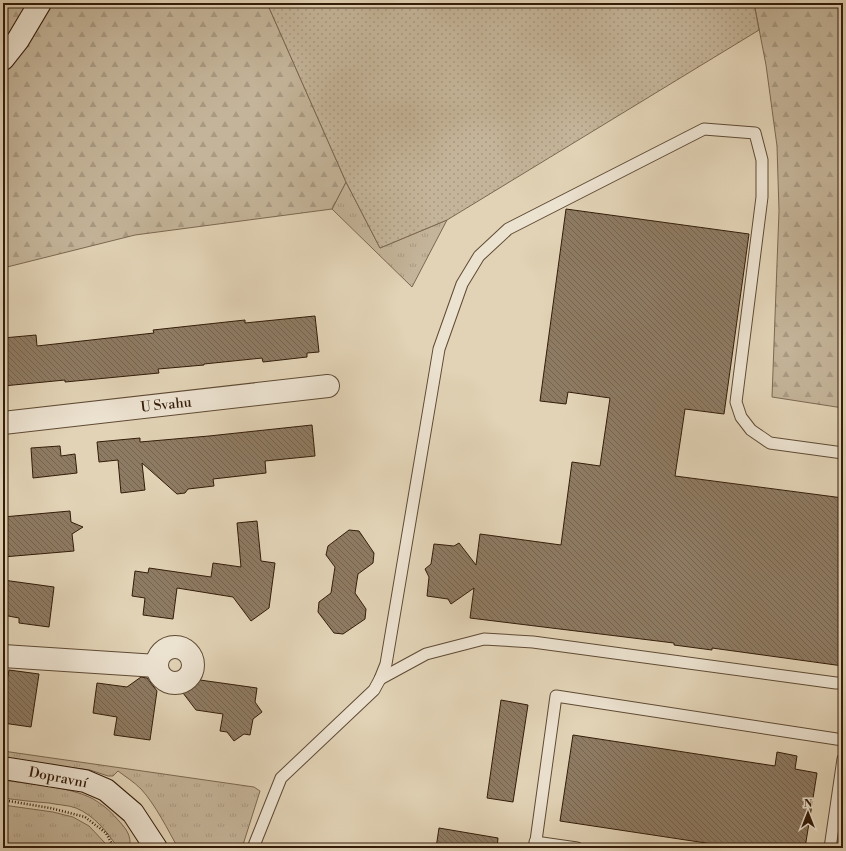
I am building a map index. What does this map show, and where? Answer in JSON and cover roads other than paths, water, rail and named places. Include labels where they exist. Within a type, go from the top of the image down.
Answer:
[{"type":"street","points":[[3,59],[18,40],[40,3]]},
{"type":"street","name":"U Svahu","points":[[3,423],[328,386]]},
{"type":"street","points":[[3,656],[157,666]]},
{"type":"street","name":"Dopravní","points":[[3,768],[85,781],[106,790],[133,813],[155,848]]},
{"type":"lane","points":[[253,848],[281,778],[374,690],[380,679],[386,664],[440,349],[462,284],[479,256],[508,229],[704,129],[755,133],[762,160],[762,197],[736,402],[741,416],[751,430],[770,443],[843,453]]},
{"type":"lane","points":[[380,679],[426,654],[484,639],[533,642],[843,683]]},
{"type":"lane","points":[[577,848],[535,845],[556,696],[843,740]]},
{"type":"lane","points":[[830,848],[843,759]]}]
